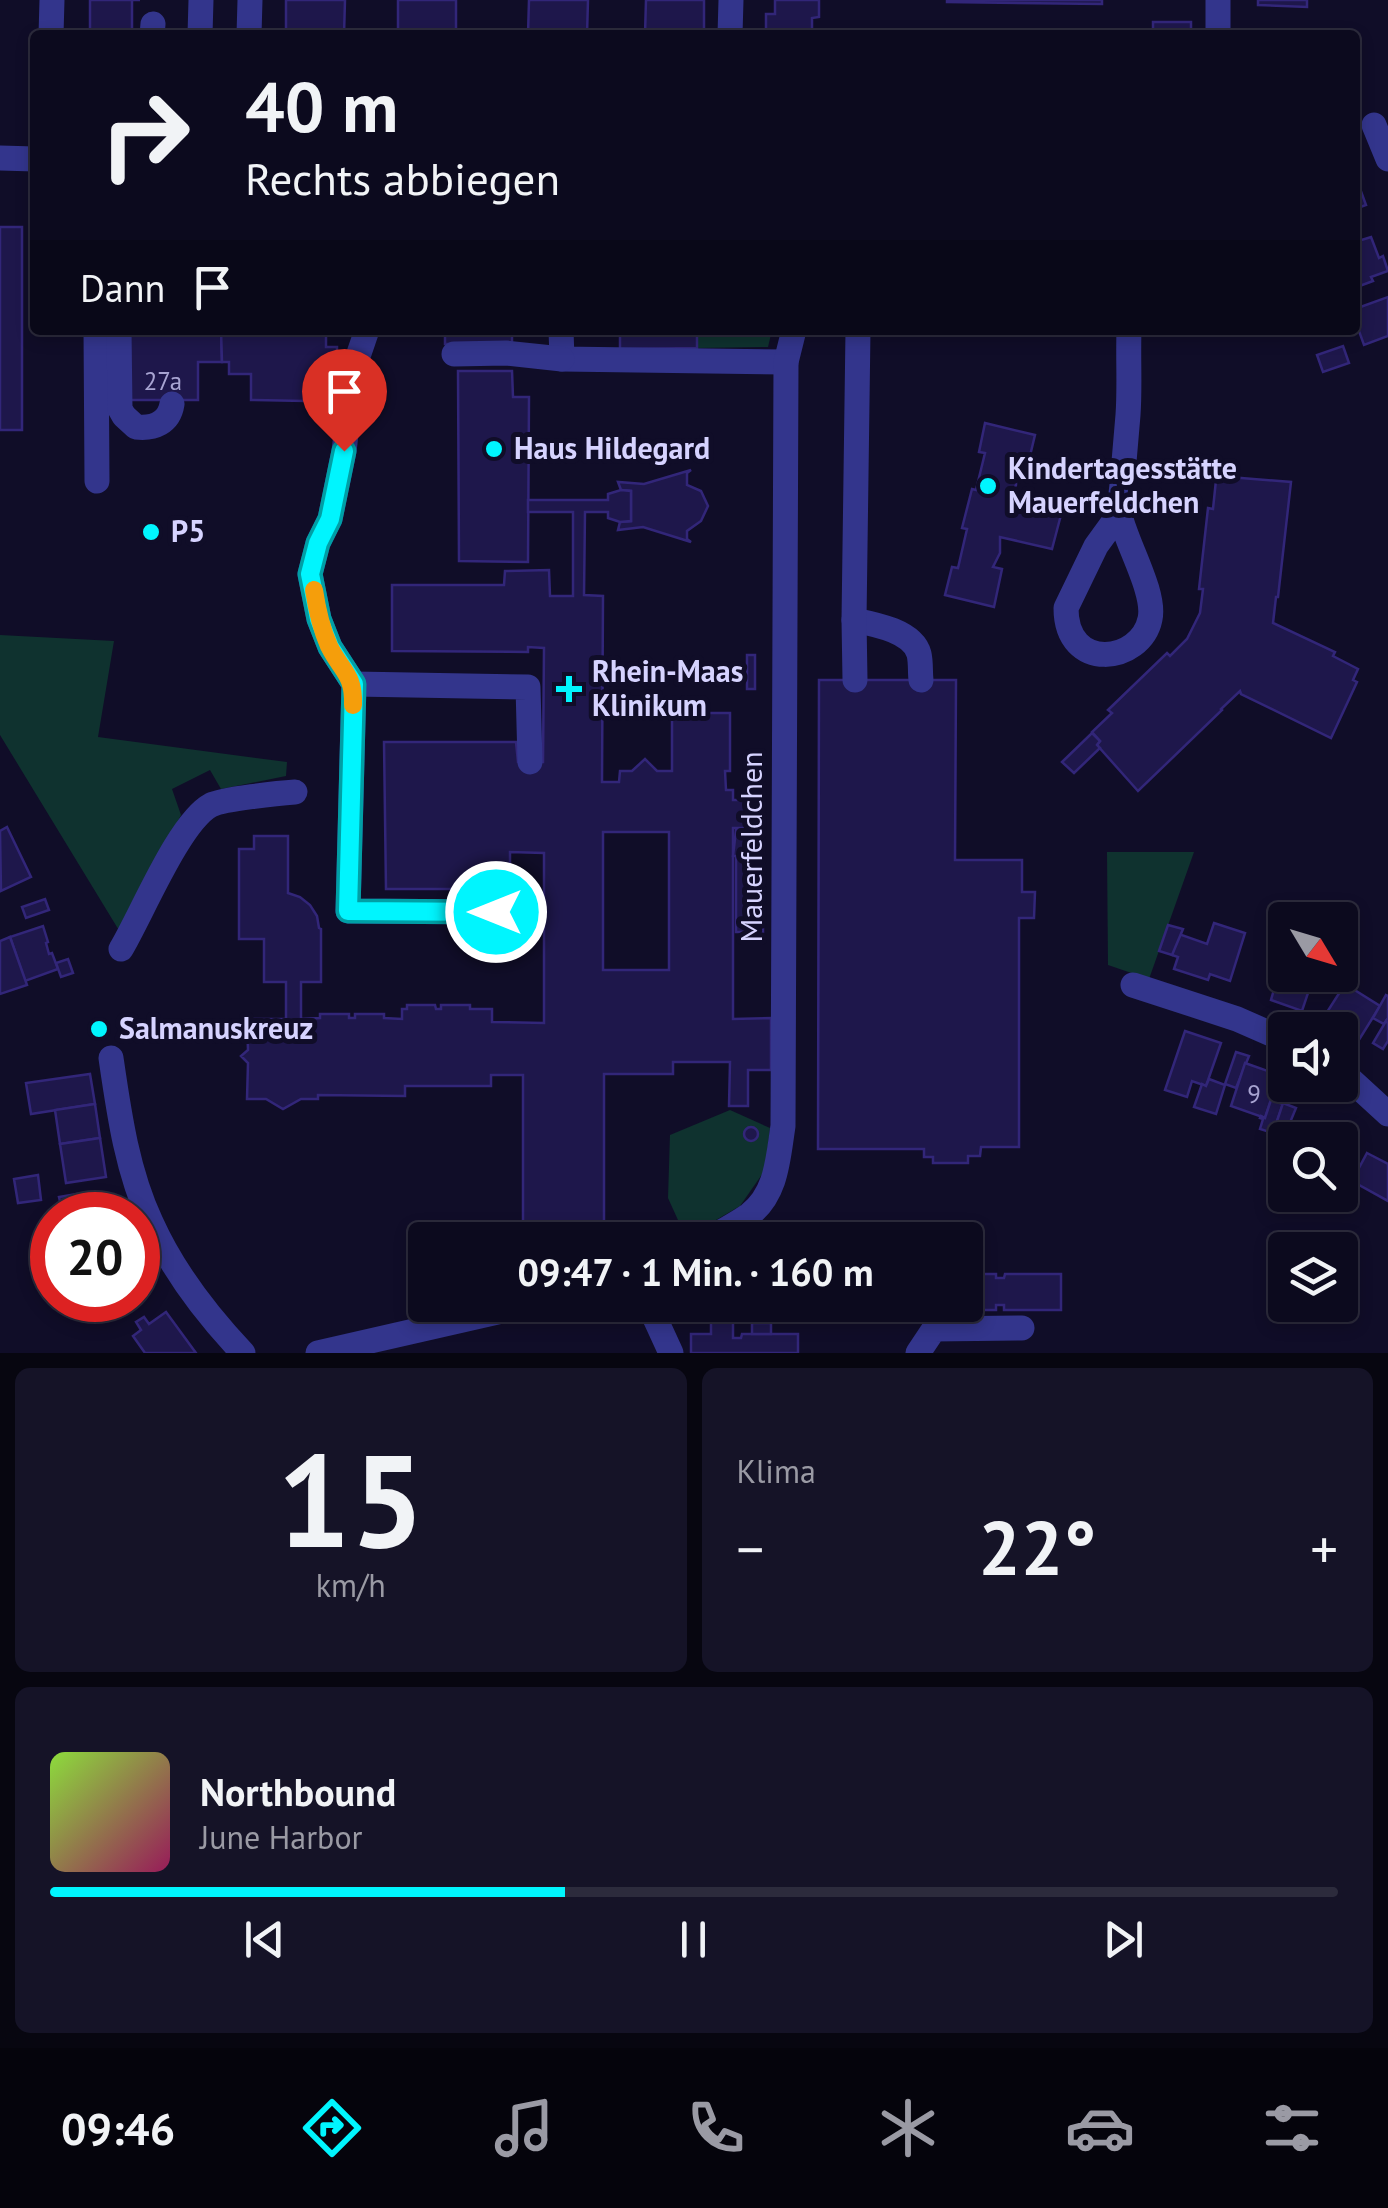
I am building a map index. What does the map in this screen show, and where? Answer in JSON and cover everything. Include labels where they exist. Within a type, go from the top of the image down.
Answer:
[{"type":"street","points":[[51,30],[52,0]]},
{"type":"street","points":[[200,0],[200,30]]},
{"type":"street","points":[[249,30],[250,0]]},
{"type":"street","points":[[730,30],[731,0]]},
{"type":"street","points":[[1218,0],[1218,30]]},
{"type":"street","points":[[1372,126],[1388,159]]},
{"type":"street","points":[[0,158],[30,158]]},
{"type":"street","points":[[96,335],[97,481]]},
{"type":"street","points":[[119,335],[120,409],[124,416],[136,427],[154,426],[167,418],[172,404]]},
{"type":"street","points":[[366,335],[354,368],[344,451],[330,519],[318,543],[310,574],[319,619],[330,647],[354,684],[348,911],[496,912]]},
{"type":"street","points":[[561,335],[562,359]]},
{"type":"street","name":"Mauerfeldchen","points":[[737,1222],[752,1213],[768,1194],[776,1172],[783,1126],[786,362],[793,335]]},
{"type":"street","points":[[855,680],[858,335]]},
{"type":"street","points":[[1120,513],[1096,546],[1066,608],[1073,640],[1080,649],[1094,654],[1117,653],[1137,642],[1151,616],[1146,588],[1120,513],[1129,335]]},
{"type":"street","points":[[454,354],[786,362]]},
{"type":"street","points":[[854,620],[894,631],[912,642],[919,652],[921,680]]},
{"type":"street","points":[[354,684],[528,687],[530,762]]},
{"type":"street","points":[[121,949],[183,832],[211,806],[295,792]]},
{"type":"street","points":[[1132,985],[1268,1033]]},
{"type":"street","points":[[111,1058],[121,1122],[150,1221],[209,1317],[242,1353]]},
{"type":"street","points":[[1358,1086],[1388,1114]]},
{"type":"street","points":[[318,1353],[454,1322]]},
{"type":"street","points":[[657,1322],[670,1353]]},
{"type":"street","points":[[918,1353],[934,1328],[1022,1328]]},
{"type":"green space","points":[[697,335],[771,335],[768,347],[698,348]]},
{"type":"green space","points":[[0,635],[114,641],[98,737],[287,762],[286,776],[221,789],[210,770],[172,789],[181,815],[120,932],[0,735]]},
{"type":"green space","points":[[1107,852],[1194,852],[1149,979],[1108,965]]},
{"type":"green space","points":[[730,1110],[770,1128],[765,1170],[740,1206],[713,1222],[678,1220],[668,1198],[670,1135]]},
{"type":"building","points":[[90,0],[132,0],[132,30],[90,30]]},
{"type":"building","points":[[286,0],[345,0],[344,30],[286,30]]},
{"type":"building","points":[[398,0],[456,0],[456,30],[398,30]]},
{"type":"building","points":[[529,0],[588,0],[587,30],[528,30]]},
{"type":"building","points":[[646,0],[704,0],[704,30],[645,30]]},
{"type":"building","points":[[775,0],[819,0],[819,17],[812,18],[812,30],[766,30],[766,14],[775,14]]},
{"type":"building","points":[[1102,0],[1102,4],[947,2]]},
{"type":"building","points":[[1258,0],[1307,0],[1307,7],[1258,5]]},
{"type":"building","points":[[1153,22],[1191,22],[1191,30],[1153,30]]},
{"type":"building","points":[[0,227],[22,227],[22,430],[0,430]]},
{"type":"building","points":[[1371,237],[1388,271],[1360,286],[1360,240]]},
{"type":"building","points":[[1388,297],[1388,336],[1364,345],[1360,307]]},
{"type":"building","points":[[128,335],[221,335],[222,362],[198,362],[198,400],[128,400]]},
{"type":"building","points":[[221,335],[326,335],[326,347],[337,347],[337,384],[305,383],[305,401],[251,400],[251,374],[229,374],[229,362],[222,362]]},
{"type":"building","points":[[445,335],[512,335],[512,344],[445,344]]},
{"type":"building","points":[[620,335],[697,335],[697,348],[620,349]]},
{"type":"building","points":[[1343,346],[1349,363],[1323,372],[1317,355]]},
{"type":"building","name":"Haus Hildegard","points":[[458,371],[512,371],[513,397],[529,397],[528,562],[459,561]]},
{"type":"building","points":[[985,423],[1035,435],[1028,464],[1024,472],[1016,470],[1016,485],[1009,498],[1062,511],[1052,549],[1000,537],[1000,553],[993,567],[1002,569],[994,607],[945,595],[952,567],[958,568],[967,529],[962,528],[985,453],[979,452]]},
{"type":"building","points":[[691,470],[687,473],[687,485],[701,491],[708,506],[701,521],[687,531],[691,542],[643,527],[618,530],[620,522],[631,521],[631,491],[621,490],[618,482],[644,484]]},
{"type":"building","points":[[1229,477],[1291,482],[1273,623],[1335,652],[1333,656],[1358,669],[1353,680],[1357,682],[1331,738],[1240,691],[1138,791],[1097,745],[1100,741],[1092,732],[1112,713],[1108,710],[1187,639],[1200,613],[1208,508],[1213,509],[1216,480],[1229,482]]},
{"type":"building","points":[[631,491],[631,521],[608,518],[608,512],[585,512],[584,595],[603,596],[602,782],[619,782],[620,771],[632,771],[645,759],[657,771],[672,771],[672,713],[730,713],[730,771],[725,771],[726,790],[733,790],[733,800],[753,800],[753,828],[733,828],[733,1019],[771,1018],[771,1070],[748,1070],[748,1106],[729,1106],[730,1062],[673,1062],[673,1074],[604,1074],[604,1222],[523,1222],[523,1075],[491,1075],[491,1086],[405,1086],[405,1096],[318,1095],[318,1099],[301,1099],[283,1109],[266,1099],[247,1099],[248,1063],[241,1056],[248,1050],[247,1019],[286,1019],[286,982],[264,982],[264,939],[239,939],[239,849],[254,849],[254,836],[288,836],[288,893],[310,905],[321,929],[321,982],[301,982],[301,1019],[320,1018],[320,1014],[349,1014],[349,1018],[355,1018],[355,1014],[384,1014],[384,1018],[402,1019],[402,1009],[407,1009],[407,1005],[435,1005],[441,1009],[441,1005],[470,1005],[470,1009],[492,1009],[492,1022],[544,1023],[544,853],[510,852],[510,889],[386,889],[384,742],[516,742],[518,762],[543,762],[544,648],[528,647],[528,652],[392,651],[392,585],[504,585],[505,571],[549,570],[550,596],[573,596],[573,512],[528,512],[528,500],[608,500],[608,494]],"holes":[[[603,832],[669,832],[669,970],[603,970]]]},
{"type":"building","points":[[747,655],[755,655],[755,689],[747,689]]},
{"type":"building","points":[[819,680],[956,680],[955,860],[1022,860],[1022,892],[1035,892],[1034,918],[1019,918],[1019,1147],[981,1147],[980,1156],[968,1156],[968,1163],[933,1163],[933,1157],[924,1157],[924,1149],[818,1149]]},
{"type":"building","points":[[1092,733],[1100,741],[1100,748],[1074,773],[1062,762]]},
{"type":"building","points":[[7,827],[31,877],[1,891],[0,831]]},
{"type":"building","points":[[736,830],[763,831],[763,932],[736,932]]},
{"type":"building","points":[[45,899],[49,910],[26,918],[22,907]]},
{"type":"building","points":[[1214,923],[1245,933],[1230,981],[1210,974],[1208,980],[1174,969],[1178,957],[1172,955],[1179,934],[1207,944]]},
{"type":"building","points":[[1168,925],[1183,929],[1172,955],[1159,951]]},
{"type":"building","points":[[43,926],[49,954],[52,953],[58,969],[25,981],[10,937]]},
{"type":"building","points":[[10,937],[27,985],[0,994],[0,941]]},
{"type":"building","points":[[68,959],[73,973],[61,977],[56,963]]},
{"type":"building","points":[[1273,992],[1308,992],[1302,1011],[1271,1000]]},
{"type":"building","points":[[1340,992],[1358,992],[1380,1006],[1358,1041],[1358,1012],[1327,1012]]},
{"type":"building","points":[[1386,995],[1388,1018],[1384,1024],[1373,1018]]},
{"type":"building","points":[[1386,1021],[1388,1041],[1383,1049],[1373,1043]]},
{"type":"building","points":[[1185,1031],[1221,1043],[1206,1086],[1192,1081],[1187,1097],[1165,1090]]},
{"type":"building","points":[[1236,1052],[1249,1056],[1236,1088],[1225,1084]]},
{"type":"building","points":[[1245,1063],[1268,1071],[1270,1102],[1265,1118],[1231,1106]]},
{"type":"building","points":[[90,1074],[95,1104],[31,1114],[26,1083]]},
{"type":"building","points":[[1209,1079],[1225,1085],[1216,1114],[1194,1107],[1202,1084],[1206,1086]]},
{"type":"building","points":[[1270,1102],[1283,1104],[1277,1122],[1268,1122],[1268,1131],[1260,1129],[1260,1118],[1265,1118]]},
{"type":"building","points":[[1283,1103],[1296,1108],[1290,1122],[1277,1122]]},
{"type":"building","points":[[95,1104],[100,1138],[60,1144],[55,1110]]},
{"type":"building","points":[[751,1127],[758,1134],[751,1141],[744,1134]]},
{"type":"building","points":[[100,1138],[106,1177],[66,1183],[60,1144]]},
{"type":"building","points":[[1367,1153],[1388,1164],[1388,1201],[1358,1184],[1358,1170]]},
{"type":"building","points":[[38,1175],[40,1192],[30,1192],[30,1201],[18,1203],[14,1179]]},
{"type":"building","points":[[983,1274],[1004,1278],[1005,1274],[1061,1274],[1061,1310],[1004,1310],[1004,1305],[996,1305],[996,1310],[983,1310]]},
{"type":"building","points":[[166,1312],[196,1353],[145,1353],[133,1336],[141,1330],[136,1322],[160,1322]]},
{"type":"building","points":[[711,1322],[733,1322],[733,1338],[741,1338],[742,1334],[798,1334],[798,1353],[691,1353],[691,1334],[711,1334]]},
{"type":"building","points":[[752,1323],[771,1323],[771,1334],[752,1334]]},
{"type":"slow traffic","points":[[314,590],[319,619],[330,647],[354,684],[353,705]]},
{"type":"place","name":"Haus Hildegard","points":[[494,449]]},
{"type":"place","name":"Kindertagesstätte Mauerfeldchen","points":[[988,486]]},
{"type":"place","name":"P5","points":[[151,532]]},
{"type":"place","name":"Rhein-Maas Klinikum","points":[[569,689]]},
{"type":"place","name":"Salmanuskreuz","points":[[99,1029]]},
{"type":"route","points":[[344,451],[330,519],[318,543],[310,574],[319,619],[330,647],[354,684],[348,911],[496,912]]}]
